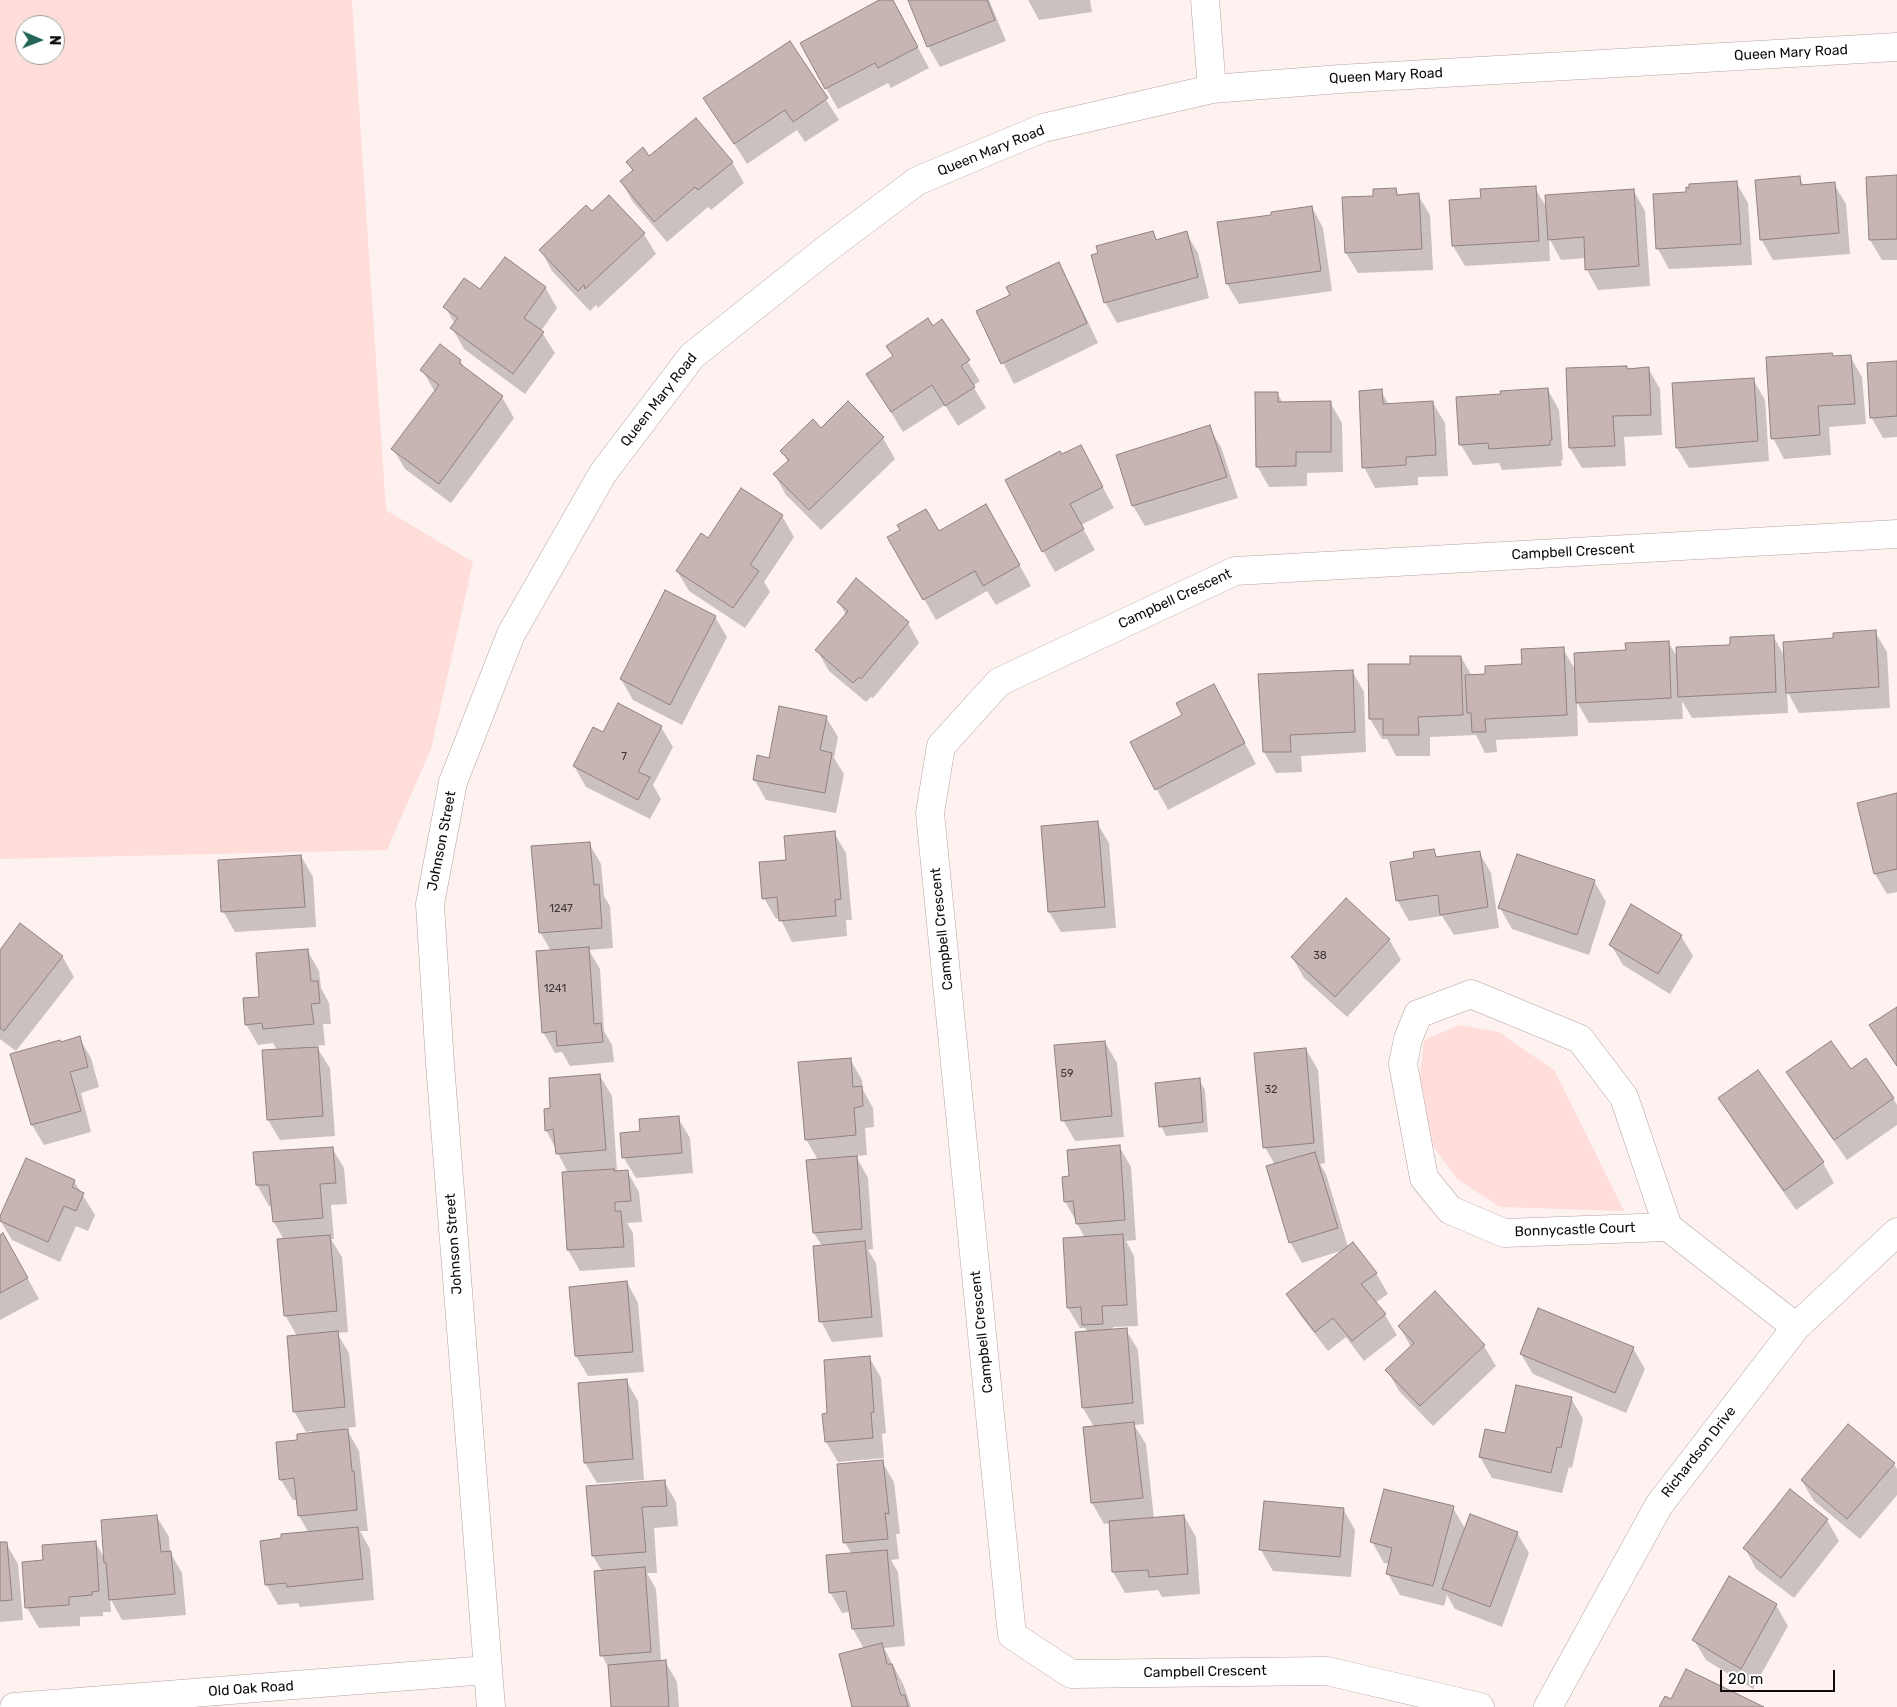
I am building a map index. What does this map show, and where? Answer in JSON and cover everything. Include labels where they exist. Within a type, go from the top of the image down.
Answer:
[{"type":"street","points":[[1205,0],[1212,89]]},
{"type":"street","name":"Queen Mary Road","points":[[453,782],[511,634],[603,473],[692,356],[917,181],[1042,128],[1212,89],[1350,78],[1897,47]]},
{"type":"street","name":"Campbell Crescent","points":[[1480,1707],[1327,1671],[1071,1674],[1012,1635],[930,813],[941,746],[999,682],[1235,571],[1897,534]]},
{"type":"street","name":"Johnson Street","points":[[453,782],[430,904],[440,1064],[491,1707]]},
{"type":"street","name":"Bonnycastle Court","points":[[1472,994],[1580,1039],[1624,1097],[1668,1226],[1504,1233],[1450,1210],[1424,1178],[1403,1064],[1408,1039],[1418,1014],[1472,994]]},
{"type":"street","points":[[1668,1226],[1796,1327]]},
{"type":"street","name":"Richardson Drive","points":[[1548,1707],[1658,1504],[1796,1327],[1897,1232]]},
{"type":"street","name":"Old Oak Road","points":[[14,1707],[487,1670]]},
{"type":"shaded area","points":[[0,0],[352,0],[386,510],[473,562],[431,749],[387,850],[0,859]]},
{"type":"shaded area","points":[[1460,1025],[1499,1032],[1555,1071],[1624,1211],[1500,1207],[1457,1179],[1433,1146],[1420,1076],[1424,1040]]},
{"type":"building","points":[[879,0],[893,0],[918,47],[878,68],[875,63],[825,89],[800,43]]},
{"type":"building","points":[[908,0],[987,0],[995,20],[927,47]]},
{"type":"building","points":[[790,41],[828,98],[793,122],[785,110],[734,144],[703,98]]},
{"type":"building","points":[[696,118],[733,162],[698,190],[695,187],[654,222],[620,181],[633,170],[626,162],[643,147],[649,156]]},
{"type":"building","points":[[1897,175],[1897,239],[1869,240],[1866,177]]},
{"type":"building","points":[[1800,176],[1801,185],[1835,182],[1839,233],[1760,240],[1755,180]]},
{"type":"building","points":[[1737,181],[1741,244],[1656,249],[1653,194],[1686,192],[1686,187],[1689,188],[1689,184]]},
{"type":"building","points":[[1536,186],[1539,241],[1452,246],[1449,200],[1481,198],[1480,189]]},
{"type":"building","points":[[1396,188],[1397,195],[1419,193],[1422,249],[1345,253],[1342,197],[1373,196],[1373,189]]},
{"type":"building","points":[[1634,189],[1639,266],[1585,270],[1584,237],[1548,240],[1545,195]]},
{"type":"building","points":[[609,195],[645,233],[585,289],[584,285],[578,291],[539,250],[586,205],[592,211]]},
{"type":"building","points":[[1312,206],[1321,271],[1226,284],[1217,222],[1271,215],[1271,212]]},
{"type":"building","points":[[1153,231],[1156,240],[1187,231],[1198,277],[1104,303],[1091,255],[1098,253],[1096,246]]},
{"type":"building","points":[[505,257],[546,287],[524,318],[544,332],[513,374],[450,328],[458,318],[443,307],[464,278],[480,289]]},
{"type":"building","points":[[1059,262],[1087,323],[1001,364],[976,311],[1010,295],[1006,287]]},
{"type":"building","points":[[928,318],[933,326],[942,319],[970,360],[961,366],[975,387],[945,406],[932,385],[891,412],[866,374],[893,356],[886,346]]},
{"type":"building","points":[[440,344],[461,360],[459,363],[503,396],[439,484],[391,449],[439,385],[420,370]]},
{"type":"building","points":[[1832,353],[1833,356],[1851,355],[1855,404],[1818,406],[1820,435],[1771,439],[1766,357]]},
{"type":"building","points":[[1897,361],[1897,416],[1870,418],[1867,363]]},
{"type":"building","points":[[1627,366],[1627,369],[1649,367],[1651,415],[1613,416],[1615,446],[1569,448],[1566,368]]},
{"type":"building","points":[[1754,378],[1758,441],[1676,448],[1672,383]]},
{"type":"building","points":[[1548,388],[1552,440],[1550,440],[1550,445],[1489,449],[1488,443],[1459,445],[1456,397],[1501,394],[1500,391]]},
{"type":"building","points":[[1382,389],[1383,404],[1433,401],[1436,455],[1406,457],[1406,465],[1362,468],[1359,391]]},
{"type":"building","points":[[1255,392],[1278,392],[1278,402],[1331,401],[1331,452],[1296,452],[1296,466],[1256,467]]},
{"type":"building","points":[[848,401],[884,437],[809,510],[773,474],[789,460],[780,451],[813,419],[821,428]]},
{"type":"building","points":[[1210,425],[1227,477],[1132,506],[1116,455]]},
{"type":"building","points":[[1081,445],[1103,487],[1070,504],[1084,529],[1042,552],[1005,480],[1060,451],[1062,454]]},
{"type":"building","points":[[741,488],[783,515],[750,565],[759,571],[733,608],[676,571],[701,533],[708,538]]},
{"type":"building","points":[[986,504],[1020,565],[983,586],[975,571],[923,600],[887,537],[900,530],[897,525],[926,509],[939,531]]},
{"type":"building","points":[[856,578],[909,622],[861,679],[859,677],[853,683],[815,650],[848,611],[837,602]]},
{"type":"building","points":[[665,590],[716,616],[670,705],[620,679]]},
{"type":"building","points":[[1876,630],[1879,687],[1786,693],[1783,642],[1833,638],[1833,633]]},
{"type":"building","points":[[1774,635],[1776,692],[1678,697],[1676,647],[1728,645],[1730,644],[1730,637]]},
{"type":"building","points":[[1669,641],[1671,698],[1576,703],[1574,653],[1626,650],[1625,643]]},
{"type":"building","points":[[1564,647],[1567,715],[1485,719],[1486,732],[1472,732],[1471,713],[1467,713],[1465,675],[1485,674],[1485,666],[1522,664],[1521,649]]},
{"type":"building","points":[[1410,656],[1461,656],[1463,715],[1418,717],[1419,735],[1383,735],[1383,719],[1369,719],[1368,664],[1410,664]]},
{"type":"building","points":[[1353,670],[1355,732],[1290,735],[1291,752],[1263,752],[1258,674]]},
{"type":"building","points":[[1214,684],[1245,743],[1155,790],[1130,742],[1182,715],[1176,703]]},
{"type":"building","points":[[618,703],[662,726],[638,772],[650,777],[638,800],[573,766],[593,727],[603,732]]},
{"type":"building","points":[[779,706],[827,716],[820,750],[832,753],[825,793],[753,780],[757,755],[769,758]]},
{"type":"building","points":[[1897,793],[1897,869],[1874,874],[1857,803]]},
{"type":"building","points":[[1098,821],[1105,907],[1048,912],[1041,826]]},
{"type":"building","points":[[835,831],[841,899],[835,900],[836,916],[779,921],[777,897],[762,899],[759,862],[786,860],[784,836]]},
{"type":"building","points":[[590,842],[594,885],[599,884],[602,928],[539,933],[531,846]]},
{"type":"building","points":[[1434,849],[1436,857],[1480,851],[1488,907],[1440,915],[1438,895],[1396,901],[1390,862],[1414,858],[1413,852]]},
{"type":"building","points":[[1517,854],[1595,880],[1577,935],[1498,908]]},
{"type":"building","points":[[301,855],[305,907],[221,912],[218,860]]},
{"type":"building","points":[[1346,898],[1390,939],[1335,997],[1291,957]]},
{"type":"building","points":[[1631,904],[1682,935],[1658,974],[1609,945]]},
{"type":"building","points":[[20,923],[63,956],[4,1031],[0,1028],[0,950]]},
{"type":"building","points":[[589,947],[594,1024],[601,1023],[603,1042],[557,1046],[556,1031],[542,1033],[536,951]]},
{"type":"building","points":[[308,949],[311,981],[318,981],[320,1003],[311,1004],[314,1024],[263,1029],[262,1023],[245,1025],[243,998],[259,997],[256,953]]},
{"type":"building","points":[[1897,1007],[1897,1066],[1869,1025]]},
{"type":"building","points":[[80,1036],[88,1067],[70,1072],[81,1111],[31,1125],[10,1054]]},
{"type":"building","points":[[1105,1041],[1112,1116],[1061,1121],[1054,1045]]},
{"type":"building","points":[[1831,1041],[1851,1069],[1866,1058],[1894,1098],[1834,1140],[1786,1072]]},
{"type":"building","points":[[318,1047],[323,1116],[267,1120],[262,1050]]},
{"type":"building","points":[[1306,1048],[1314,1143],[1263,1148],[1254,1053]]},
{"type":"building","points":[[851,1058],[853,1087],[862,1086],[863,1106],[854,1108],[856,1135],[805,1140],[798,1062]]},
{"type":"building","points":[[1758,1070],[1824,1162],[1784,1191],[1718,1098]]},
{"type":"building","points":[[600,1074],[606,1150],[556,1154],[553,1129],[545,1131],[544,1109],[550,1108],[549,1078]]},
{"type":"building","points":[[1200,1078],[1203,1122],[1159,1127],[1155,1083]]},
{"type":"building","points":[[679,1116],[682,1153],[622,1158],[620,1133],[640,1131],[639,1119]]},
{"type":"building","points":[[1120,1145],[1125,1220],[1076,1224],[1073,1201],[1064,1202],[1062,1177],[1069,1176],[1067,1150]]},
{"type":"building","points":[[333,1147],[336,1183],[320,1184],[323,1218],[273,1222],[269,1185],[256,1185],[253,1152]]},
{"type":"building","points":[[1315,1152],[1338,1228],[1289,1243],[1266,1166]]},
{"type":"building","points":[[857,1156],[862,1229],[813,1233],[806,1160]]},
{"type":"building","points":[[26,1158],[75,1180],[72,1187],[84,1193],[76,1211],[64,1206],[48,1242],[0,1221],[0,1216]]},
{"type":"building","points":[[614,1169],[614,1171],[628,1170],[631,1201],[615,1202],[615,1211],[621,1211],[624,1247],[567,1250],[562,1172]]},
{"type":"building","points":[[3,1233],[28,1278],[0,1293],[0,1235]]},
{"type":"building","points":[[1123,1234],[1127,1305],[1102,1306],[1103,1324],[1082,1325],[1081,1307],[1067,1308],[1063,1238]]},
{"type":"building","points":[[330,1235],[337,1311],[284,1316],[277,1239]]},
{"type":"building","points":[[865,1241],[872,1317],[819,1322],[813,1246]]},
{"type":"building","points":[[1353,1242],[1377,1273],[1361,1284],[1386,1314],[1352,1341],[1333,1318],[1315,1332],[1286,1294]]},
{"type":"building","points":[[627,1281],[633,1352],[575,1356],[569,1287]]},
{"type":"building","points":[[1435,1291],[1485,1345],[1420,1406],[1385,1370],[1414,1343],[1398,1326]]},
{"type":"building","points":[[1538,1308],[1634,1347],[1615,1393],[1520,1354]]},
{"type":"building","points":[[1127,1328],[1133,1403],[1082,1408],[1075,1332]]},
{"type":"building","points":[[338,1331],[345,1407],[293,1412],[287,1336]]},
{"type":"building","points":[[870,1356],[874,1412],[871,1413],[873,1438],[825,1442],[822,1414],[827,1413],[824,1360]]},
{"type":"building","points":[[627,1379],[633,1459],[584,1463],[578,1383]]},
{"type":"building","points":[[1516,1385],[1572,1397],[1561,1448],[1557,1447],[1551,1473],[1479,1457],[1485,1429],[1505,1433]]},
{"type":"building","points":[[1134,1422],[1143,1498],[1091,1503],[1083,1427]]},
{"type":"building","points":[[1848,1424],[1895,1463],[1847,1519],[1801,1480]]},
{"type":"building","points":[[348,1429],[357,1510],[298,1516],[294,1478],[279,1479],[276,1442],[297,1440],[297,1434]]},
{"type":"building","points":[[883,1460],[889,1514],[885,1513],[888,1539],[843,1543],[837,1464]]},
{"type":"building","points":[[665,1480],[667,1506],[642,1507],[646,1552],[592,1556],[586,1486]]},
{"type":"building","points":[[1384,1489],[1454,1506],[1433,1586],[1386,1574],[1392,1548],[1370,1542]]},
{"type":"building","points":[[1790,1489],[1828,1519],[1781,1578],[1743,1548]]},
{"type":"building","points":[[1264,1501],[1344,1508],[1340,1557],[1259,1550]]},
{"type":"building","points":[[1470,1514],[1518,1532],[1490,1607],[1442,1589]]},
{"type":"building","points":[[157,1515],[161,1552],[171,1551],[175,1594],[109,1600],[101,1520]]},
{"type":"building","points":[[1184,1515],[1188,1574],[1149,1577],[1148,1570],[1112,1572],[1109,1521]]},
{"type":"building","points":[[358,1527],[363,1579],[287,1587],[286,1583],[265,1585],[260,1541],[281,1538],[281,1534]]},
{"type":"building","points":[[96,1541],[99,1591],[92,1592],[92,1595],[69,1597],[69,1605],[25,1608],[22,1562],[43,1560],[42,1545]]},
{"type":"building","points":[[0,1542],[7,1542],[12,1600],[0,1601]]},
{"type":"building","points":[[887,1550],[894,1626],[852,1629],[846,1591],[829,1593],[826,1555]]},
{"type":"building","points":[[645,1567],[651,1652],[600,1656],[594,1571]]},
{"type":"building","points":[[1729,1576],[1777,1604],[1741,1669],[1692,1640]]},
{"type":"building","points":[[882,1643],[887,1664],[892,1664],[901,1695],[905,1695],[908,1707],[852,1707],[839,1654]]},
{"type":"building","points":[[666,1660],[669,1707],[611,1707],[608,1665]]},
{"type":"building","points":[[1686,1669],[1764,1707],[1659,1707],[1665,1696],[1671,1699]]}]
